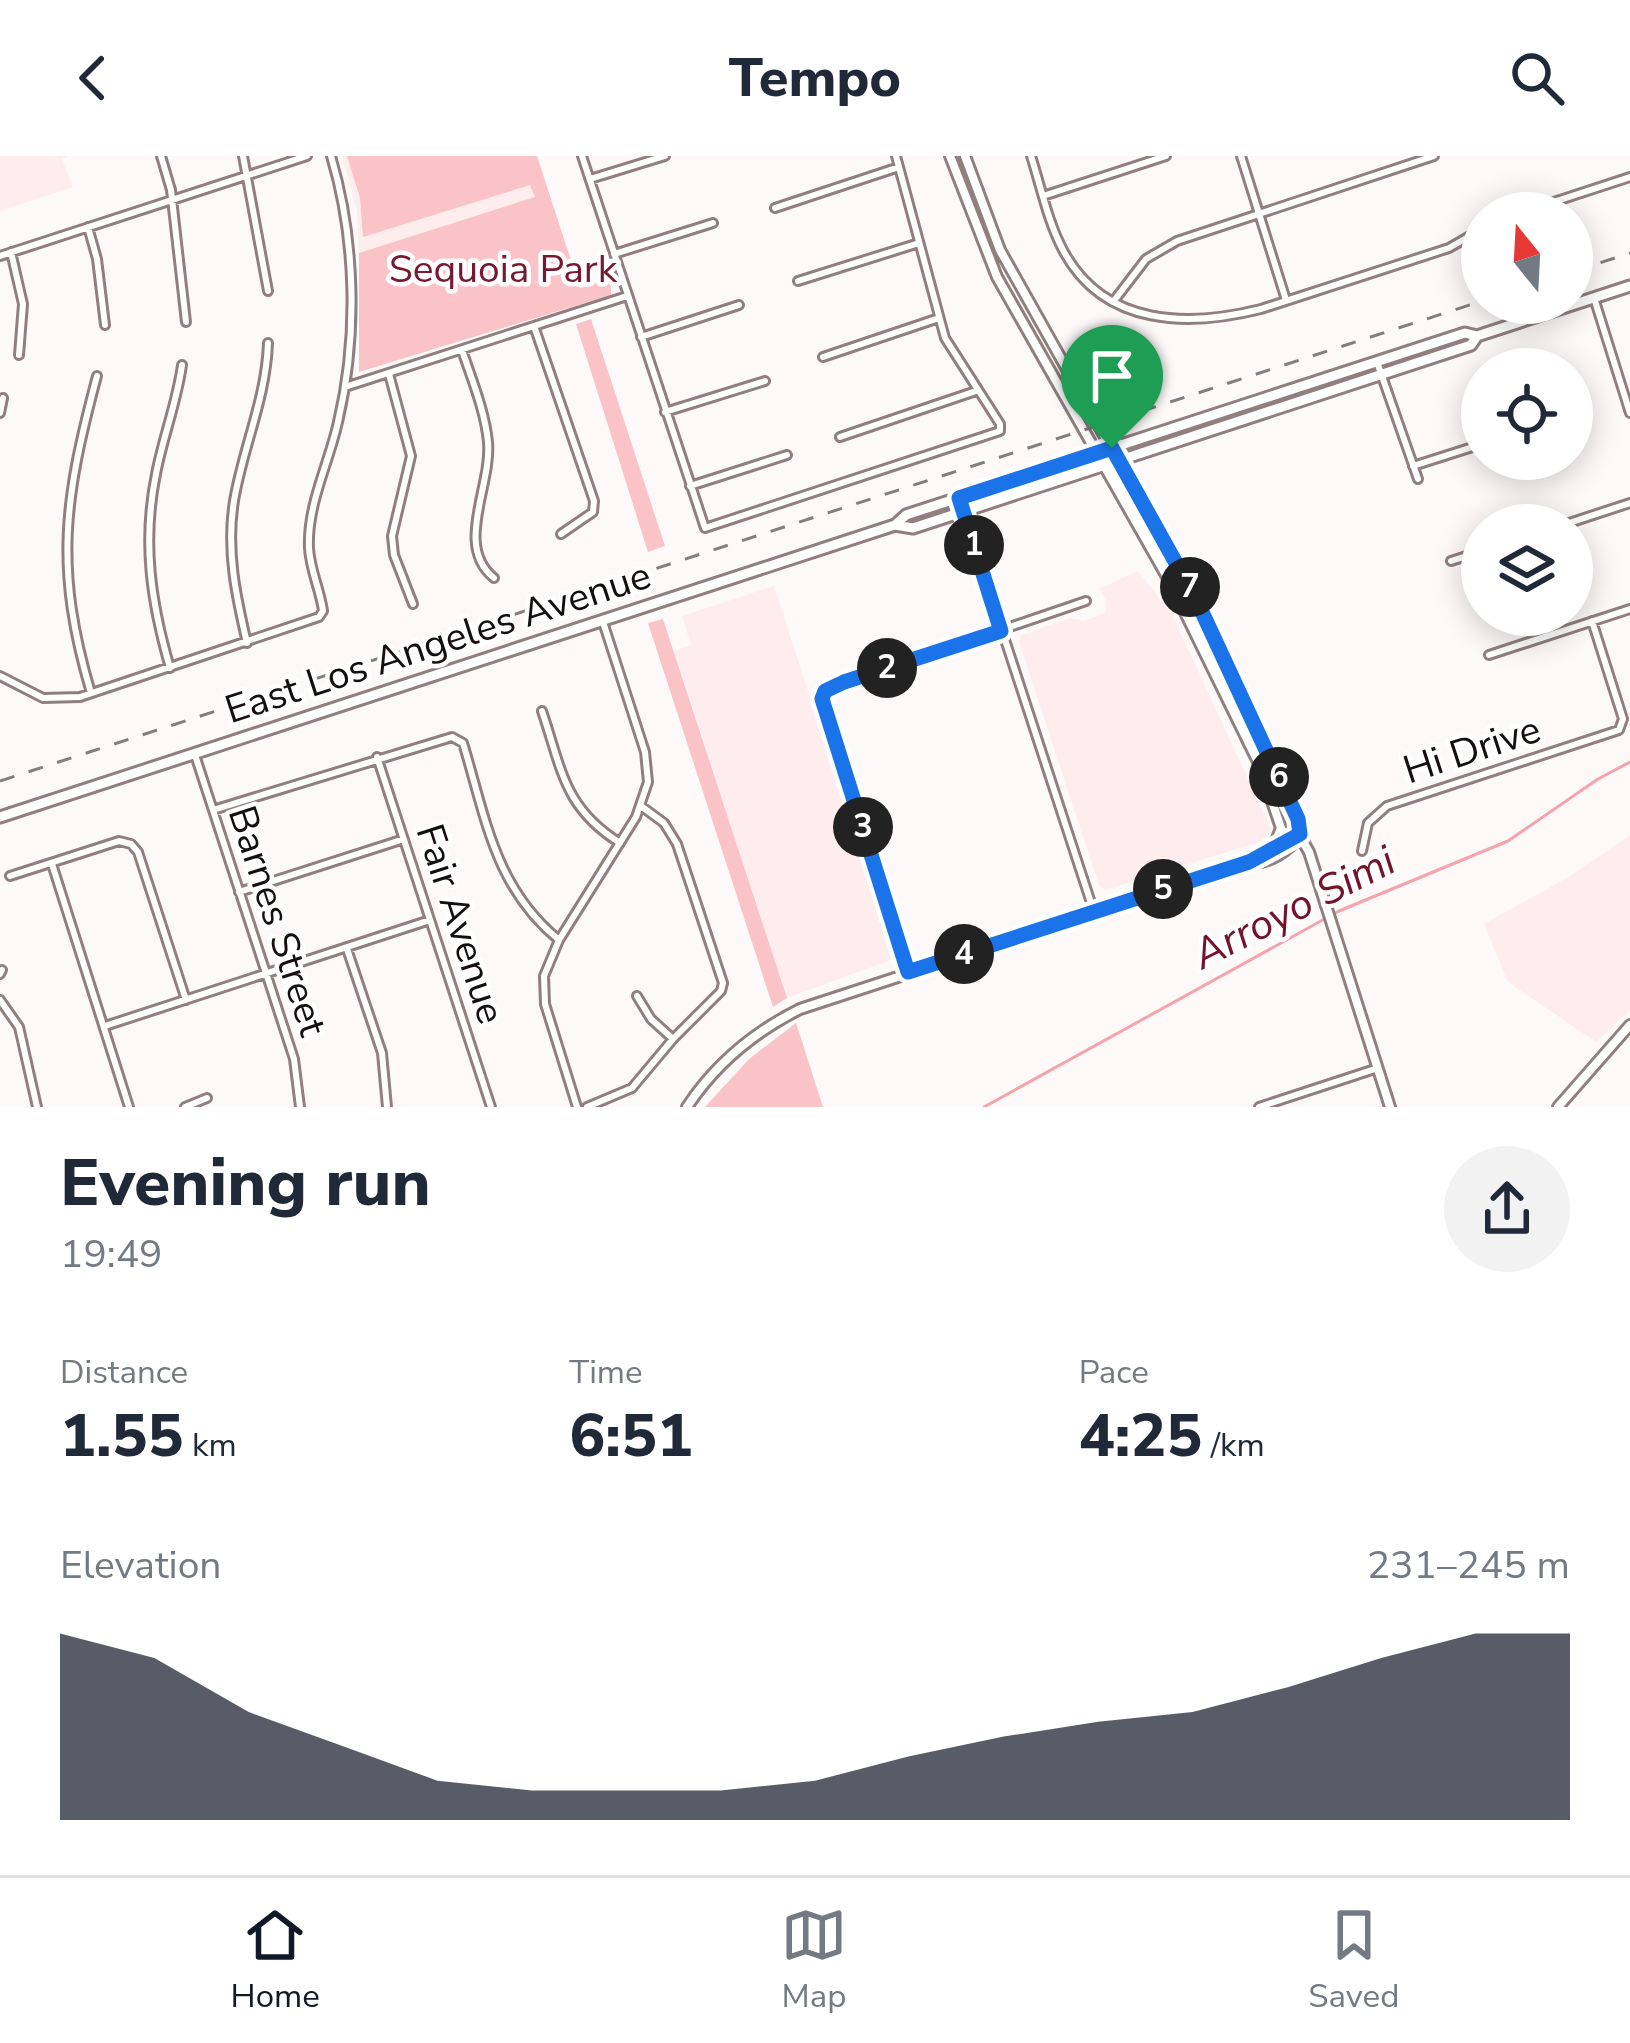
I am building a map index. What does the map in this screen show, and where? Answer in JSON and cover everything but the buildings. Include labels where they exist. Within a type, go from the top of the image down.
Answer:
[{"type":"main road","points":[[950,156],[997,277],[1184,608],[1259,766],[1281,828],[1276,841],[1261,854]]},
{"type":"main road","points":[[965,156],[1011,271],[1196,599],[1298,819],[1390,1107]]},
{"type":"main road","name":"East Los Angeles Avenue","points":[[0,817],[895,525],[906,515],[1097,452],[1630,286]]},
{"type":"main road","name":"East Los Angeles Avenue","points":[[895,525],[913,528],[964,512],[1471,345],[1477,336]]},
{"type":"main road","points":[[1259,766],[1300,834]]},
{"type":"main road","points":[[1249,862],[1300,834]]},
{"type":"main road","points":[[687,1107],[726,1058],[774,1022],[817,1002],[1264,861],[1290,848],[1300,834]]},
{"type":"main road","points":[[1558,1107],[1630,1025]]},
{"type":"street","points":[[160,156],[173,200],[186,322]]},
{"type":"street","points":[[243,156],[268,291]]},
{"type":"street","points":[[0,256],[307,156]]},
{"type":"street","points":[[0,676],[43,698],[68,699],[313,621],[323,610],[311,563],[311,523],[345,387],[350,321],[347,234],[331,156]]},
{"type":"street","points":[[583,156],[705,528],[1000,431],[1000,424],[953,355],[939,318],[896,156]]},
{"type":"street","points":[[590,179],[665,156]]},
{"type":"street","points":[[1030,156],[1068,260],[1113,302],[1145,316],[1181,321],[1233,316],[1461,243]]},
{"type":"street","points":[[1043,196],[1166,156]]},
{"type":"street","points":[[1240,156],[1286,300]]},
{"type":"street","points":[[1113,302],[1135,269],[1159,250],[1434,156]]},
{"type":"street","points":[[775,208],[899,167]]},
{"type":"street","points":[[1586,192],[1630,178]]},
{"type":"street","points":[[614,254],[713,223]]},
{"type":"street","points":[[88,226],[105,325]]},
{"type":"street","points":[[798,281],[919,243]]},
{"type":"street","points":[[11,252],[23,304],[19,355]]},
{"type":"street","points":[[345,387],[628,296]]},
{"type":"street","points":[[1594,298],[1630,413]]},
{"type":"street","points":[[641,337],[739,305]]},
{"type":"street","points":[[823,358],[939,318]]},
{"type":"street","points":[[535,326],[594,501],[593,512],[561,535]]},
{"type":"street","points":[[1505,327],[1510,341]]},
{"type":"street","points":[[247,643],[233,580],[231,523],[237,484],[261,403],[268,343]]},
{"type":"street","points":[[462,350],[488,437],[476,552],[483,569],[494,578]]},
{"type":"street","points":[[1377,362],[1418,479]]},
{"type":"street","points":[[170,668],[148,579],[148,528],[156,471],[182,365]]},
{"type":"street","points":[[388,374],[411,456],[392,536],[394,555],[413,604]]},
{"type":"street","points":[[91,693],[70,613],[67,531],[76,455],[97,376]]},
{"type":"street","points":[[665,412],[765,381]]},
{"type":"street","points":[[840,437],[976,391]]},
{"type":"street","points":[[0,413],[3,398]]},
{"type":"street","points":[[1413,466],[1461,451]]},
{"type":"street","points":[[690,487],[787,454]]},
{"type":"street","points":[[959,498],[1094,912]]},
{"type":"street","points":[[1593,515],[1630,503]]},
{"type":"street","points":[[1451,561],[1461,558]]},
{"type":"street","points":[[908,972],[821,705],[825,691],[1086,602]]},
{"type":"street","points":[[1593,621],[1630,609]]},
{"type":"street","points":[[577,1107],[543,989],[549,960],[641,806],[648,782],[646,752],[603,620]]},
{"type":"street","name":"Hi Drive","points":[[1362,851],[1368,823],[1387,806],[1613,734],[1622,724],[1593,624]]},
{"type":"street","points":[[1489,655],[1547,636]]},
{"type":"street","points":[[542,711],[576,806],[596,828],[620,843]]},
{"type":"street","points":[[213,810],[452,736],[463,743],[507,881],[527,911],[559,940]]},
{"type":"street","name":"Barnes Street","points":[[194,754],[299,1076],[300,1107]]},
{"type":"street","name":"Fair Avenue","points":[[377,758],[491,1107]]},
{"type":"street","points":[[587,1107],[632,1088],[718,996],[723,983],[677,844],[664,823],[641,806]]},
{"type":"street","points":[[239,892],[404,839]]},
{"type":"street","points":[[10,876],[119,841],[135,848],[186,1000]]},
{"type":"street","points":[[52,863],[128,1107]]},
{"type":"street","points":[[105,1026],[430,920]]},
{"type":"street","points":[[347,947],[382,1053],[387,1107]]},
{"type":"street","points":[[638,996],[651,1019],[673,1039]]},
{"type":"street","points":[[0,1000],[19,1027],[37,1107]]},
{"type":"street","points":[[1259,1107],[1378,1068]]},
{"type":"street","points":[[185,1107],[207,1098]]},
{"type":"shaded area","points":[[0,156],[68,156],[62,159],[73,187],[0,211]]},
{"type":"shaded area","points":[[342,156],[521,156],[535,198],[359,253],[357,211]]},
{"type":"shaded area","points":[[1138,571],[1172,614],[1271,829],[1256,843],[1105,890],[1099,885],[1019,642],[1021,635],[1070,618],[1083,621],[1105,613],[1106,600],[1099,589]]},
{"type":"shaded area","points":[[774,586],[893,954],[888,961],[787,998],[674,651],[691,645],[682,616]]},
{"type":"shaded area","points":[[1630,835],[1630,1010],[1596,1042],[1508,982],[1484,924],[1570,876]]},
{"type":"green space","name":"Sequoia Park","points":[[347,156],[537,156],[580,288],[611,279],[611,295],[359,372],[359,253],[535,197],[530,185],[363,237],[360,198]]},
{"type":"green space","points":[[591,319],[665,546],[648,552],[576,324]]},
{"type":"green space","points":[[663,619],[787,998],[773,1007],[648,623]]},
{"type":"green space","points":[[796,1023],[823,1107],[705,1107],[749,1059]]},
{"type":"waterway","name":"Arroyo Simi","points":[[984,1107],[1339,911],[1508,841],[1630,762]]},
{"type":"railway","points":[[1593,265],[1630,253]]},
{"type":"railway","points":[[0,781],[1461,308]]},
{"type":"route","points":[[1112,448],[1196,599],[1298,819],[1300,834],[1249,862],[908,972],[821,705],[825,691],[1001,631],[959,498],[1112,448]]}]
